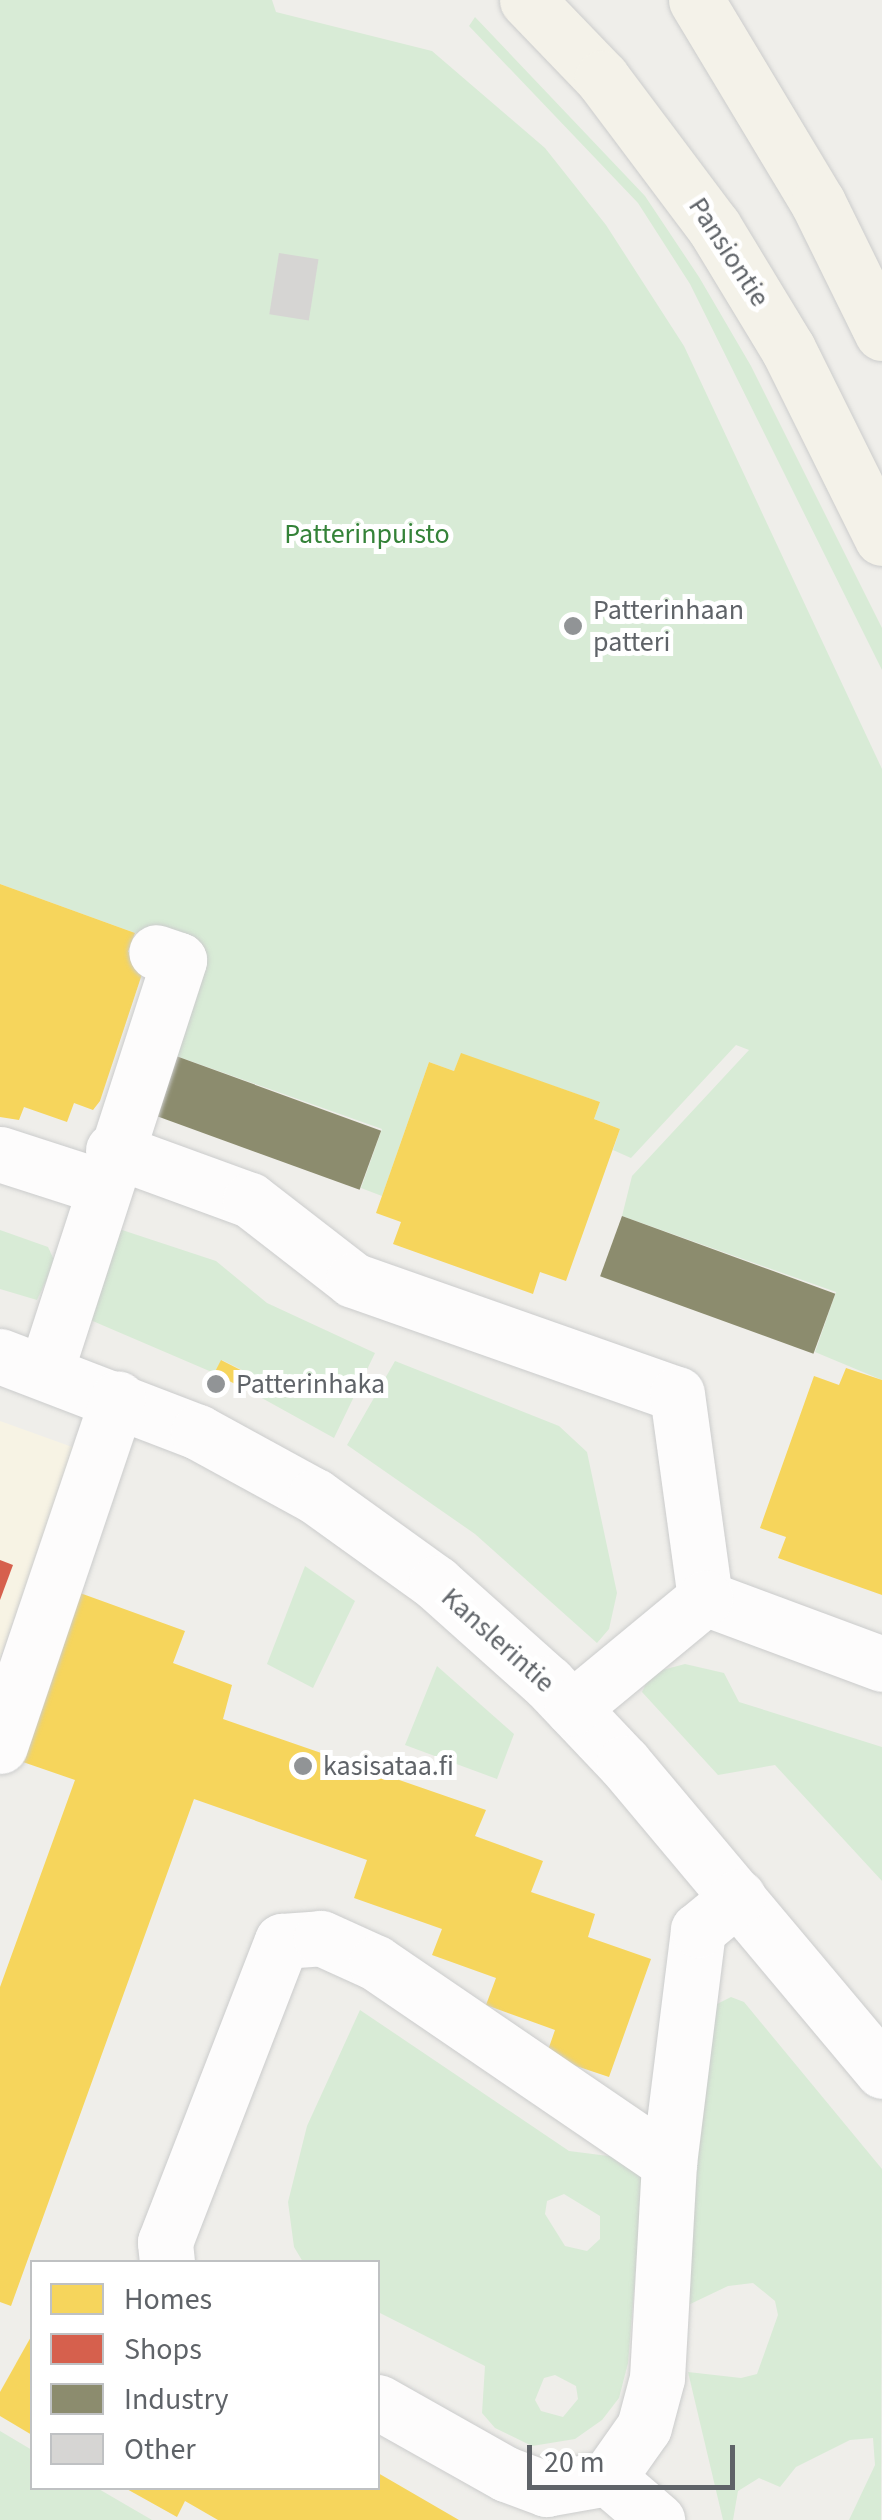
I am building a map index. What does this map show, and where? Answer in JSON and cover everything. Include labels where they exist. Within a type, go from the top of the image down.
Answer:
[{"type":"main road","name":"Pansiontie","points":[[527,0],[602,78],[724,242],[788,349],[882,538]]},
{"type":"main road","points":[[696,0],[818,203],[882,333]]},
{"type":"street","points":[[23,1363],[108,1168],[179,960],[156,952]]},
{"type":"street","points":[[0,1154],[108,1168],[250,1200],[353,1280],[677,1394],[704,1598]]},
{"type":"street","name":"Kanslerintie","points":[[23,1363],[198,1432],[315,1496],[436,1584],[572,1708],[882,2070]]},
{"type":"street","points":[[0,1746],[118,1398]]},
{"type":"street","points":[[704,1598],[882,1664]]},
{"type":"street","points":[[572,1708],[704,1598]]},
{"type":"street","points":[[380,2403],[506,2474],[546,2489],[608,2478],[644,2427],[657,2378],[669,2163],[698,1930],[738,1898]]},
{"type":"street","points":[[167,2260],[165,2242],[282,1942],[321,1938],[376,1963],[669,2163]]},
{"type":"street","points":[[608,2478],[657,2520]]},
{"type":"shaded area","points":[[0,1421],[75,1448],[0,1659]]},
{"type":"green space","name":"Patterinpuisto","points":[[0,0],[272,0],[276,12],[432,51],[545,148],[606,225],[684,346],[882,769],[882,1380],[815,1352],[836,1292],[622,1216],[632,1176],[749,1050],[736,1045],[631,1158],[613,1150],[620,1129],[594,1119],[600,1102],[461,1054],[454,1071],[429,1062],[382,1196],[361,1188],[382,1129],[165,1052],[164,929],[135,933],[0,884]]},
{"type":"green space","points":[[475,17],[645,196],[699,277],[751,366],[882,628],[882,670],[690,284],[638,203],[469,26]]},
{"type":"green space","points":[[116,1228],[216,1261],[267,1303],[375,1353],[334,1438],[260,1397],[264,1381],[222,1360],[214,1373],[88,1319]]},
{"type":"green space","points":[[0,1230],[48,1247],[55,1262],[37,1300],[0,1289]]},
{"type":"green space","points":[[395,1361],[559,1426],[587,1452],[617,1593],[609,1629],[597,1643],[475,1534],[347,1445]]},
{"type":"green space","points":[[305,1566],[355,1601],[313,1688],[267,1664]]},
{"type":"green space","points":[[685,1664],[724,1673],[739,1702],[882,1747],[882,1881],[775,1765],[718,1775],[642,1692],[651,1673]]},
{"type":"green space","points":[[437,1666],[514,1734],[497,1779],[405,1745]]},
{"type":"green space","points":[[731,1997],[744,2002],[882,2169],[881,2520],[849,2520],[875,2465],[873,2438],[850,2440],[796,2467],[780,2487],[759,2478],[738,2491],[733,2520],[723,2520],[688,2372],[741,2378],[757,2374],[778,2315],[775,2301],[753,2283],[728,2286],[684,2307],[678,2249],[715,2005]]},
{"type":"green space","points":[[360,2010],[569,2151],[632,2159],[643,2181],[628,2363],[619,2398],[602,2420],[575,2439],[532,2446],[495,2428],[482,2413],[485,2366],[380,2313],[380,2260],[302,2260],[294,2247],[288,2202],[307,2126]],"holes":[[[564,2194],[600,2216],[600,2239],[587,2251],[565,2246],[545,2214],[547,2201]],[[555,2375],[576,2386],[578,2399],[563,2417],[541,2411],[535,2400],[544,2378]]]},
{"type":"green space","points":[[0,2431],[30,2449],[30,2490],[100,2490],[152,2520],[0,2520]]},
{"type":"building: Homes","points":[[0,884],[135,933],[128,952],[147,959],[100,1101],[93,1110],[74,1103],[67,1122],[24,1107],[19,1120],[0,1117]]},
{"type":"building: Homes","points":[[461,1053],[600,1102],[594,1119],[620,1129],[566,1281],[540,1272],[533,1294],[393,1244],[401,1222],[376,1213],[429,1062],[454,1071]]},
{"type":"building: Homes","points":[[221,1360],[258,1379],[252,1392],[214,1373]]},
{"type":"building: Homes","points":[[846,1368],[882,1380],[882,1595],[778,1558],[786,1537],[760,1528],[814,1376],[839,1385]]},
{"type":"building: Homes","points":[[80,1593],[185,1631],[173,1663],[232,1685],[223,1719],[486,1810],[475,1836],[543,1861],[531,1892],[595,1914],[588,1937],[651,1959],[609,2077],[546,2056],[555,2030],[486,2005],[496,1978],[432,1955],[442,1929],[354,1898],[367,1860],[194,1799],[11,2306],[0,2302],[0,1987],[75,1780],[20,1761]]},
{"type":"building: Homes","points":[[30,2339],[30,2434],[0,2416],[0,2392]]},
{"type":"building: Homes","points":[[380,2474],[459,2520],[218,2520],[185,2501],[177,2517],[129,2490],[380,2490]]},
{"type":"building: Shops","points":[[0,1560],[13,1565],[0,1600]]},
{"type":"building: Industry","points":[[165,1052],[381,1131],[360,1190],[143,1111]]},
{"type":"building: Industry","points":[[622,1216],[835,1294],[813,1354],[600,1276]]},
{"type":"building: Other","points":[[279,253],[319,259],[309,320],[269,314]]},
{"type":"place","name":"Patterinhaan patteri","points":[[573,626]]},
{"type":"place","name":"Patterinhaka","points":[[216,1384]]},
{"type":"place","name":"kasisataa.fi","points":[[303,1766]]}]
